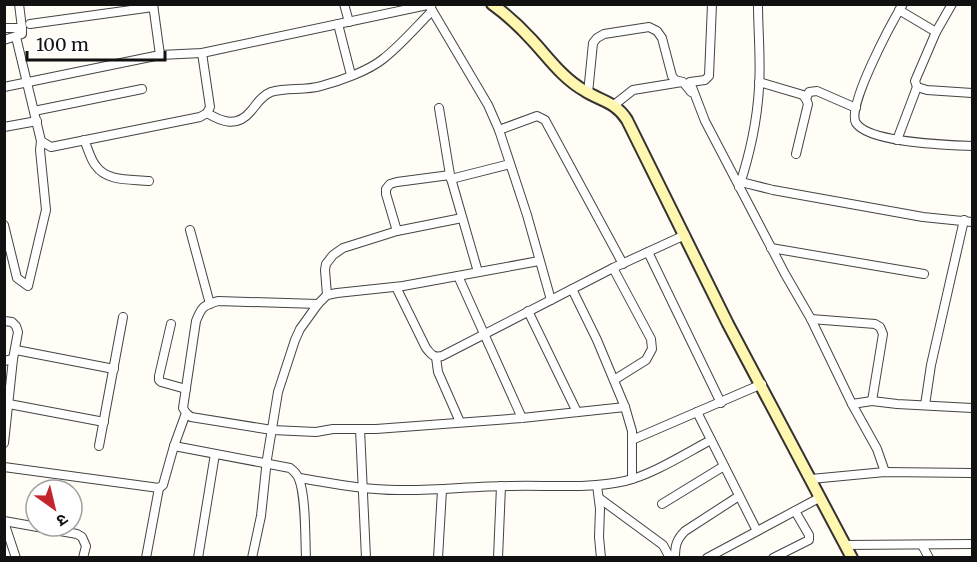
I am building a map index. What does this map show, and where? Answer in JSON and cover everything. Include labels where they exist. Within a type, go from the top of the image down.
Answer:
[{"type":"street","points":[[4,40],[22,34],[26,26],[19,4]]},
{"type":"street","points":[[344,4],[349,22]]},
{"type":"street","points":[[492,4],[531,39],[557,70],[588,93],[614,105],[622,112],[728,324],[762,384],[778,420],[852,558]]},
{"type":"street","points":[[712,4],[709,76],[705,80],[690,82],[694,95],[705,122],[811,319],[852,404],[877,449],[885,472]]},
{"type":"street","points":[[740,185],[750,152],[756,115],[759,82],[758,4]]},
{"type":"street","points":[[897,140],[916,87],[915,81],[936,32],[952,4]]},
{"type":"street","points":[[4,28],[153,5],[160,55]]},
{"type":"street","points":[[4,87],[160,55],[202,53],[349,22],[403,8],[431,7]]},
{"type":"street","points":[[207,112],[220,121],[238,121],[246,117],[259,100],[270,92],[317,87],[371,66],[383,59],[431,7]]},
{"type":"street","points":[[431,7],[488,105],[499,130],[527,214],[551,300]]},
{"type":"street","points":[[936,32],[901,7],[876,52],[854,118],[860,128],[868,133],[897,140],[972,146]]},
{"type":"street","points":[[338,24],[351,75]]},
{"type":"street","points":[[588,93],[593,44],[597,38],[604,34],[649,27],[657,31],[662,38],[672,76],[675,80],[683,82],[694,95]]},
{"type":"street","points":[[4,225],[17,278],[28,286],[46,210],[41,141],[16,37]]},
{"type":"street","points":[[41,141],[51,147],[200,117],[210,107],[202,53]]},
{"type":"street","points":[[614,105],[633,90],[683,82]]},
{"type":"street","points":[[759,82],[802,95],[806,99],[808,104],[796,154]]},
{"type":"street","points":[[916,87],[927,90],[972,93]]},
{"type":"street","points":[[34,111],[142,89]]},
{"type":"street","points":[[806,99],[809,92],[817,91],[856,108]]},
{"type":"street","points":[[439,108],[450,177],[478,273]]},
{"type":"street","points":[[499,130],[537,116],[545,120],[623,264]]},
{"type":"street","points":[[4,127],[37,121]]},
{"type":"street","points":[[84,140],[94,165],[108,177],[149,181]]},
{"type":"street","points":[[397,231],[386,194],[386,189],[390,184],[450,177],[510,164]]},
{"type":"street","points":[[740,185],[923,218],[968,221],[932,365],[925,405]]},
{"type":"street","points":[[327,295],[326,264],[343,248],[397,231],[462,218]]},
{"type":"street","points":[[190,230],[210,304]]},
{"type":"street","points":[[396,287],[426,348],[431,355],[442,356],[613,268],[685,235]]},
{"type":"street","points":[[771,248],[924,274]]},
{"type":"street","points":[[648,252],[721,403]]},
{"type":"street","points":[[252,558],[261,516],[278,392],[300,328],[318,304],[327,295],[337,293],[396,287],[539,261]]},
{"type":"street","points":[[613,268],[651,339],[652,349],[646,360],[614,380]]},
{"type":"street","points":[[458,276],[522,418]]},
{"type":"street","points":[[572,289],[597,340],[625,407],[632,430],[632,479]]},
{"type":"street","points":[[318,304],[218,302],[205,305],[196,321],[183,408],[186,413],[190,417],[272,430],[316,432],[333,429],[522,418],[625,407]]},
{"type":"street","points":[[528,311],[577,412]]},
{"type":"street","points":[[99,446],[123,317]]},
{"type":"street","points":[[811,319],[875,324],[880,327],[883,334],[872,401]]},
{"type":"street","points":[[4,321],[12,322],[18,332],[4,443]]},
{"type":"street","points":[[171,324],[159,380],[186,389]]},
{"type":"street","points":[[16,350],[114,369]]},
{"type":"street","points":[[436,357],[438,372],[460,422]]},
{"type":"street","points":[[4,361],[13,359]]},
{"type":"street","points":[[632,440],[762,384]]},
{"type":"street","points":[[852,404],[872,401],[972,408]]},
{"type":"street","points":[[9,404],[104,422]]},
{"type":"street","points":[[697,412],[757,531]]},
{"type":"street","points":[[4,467],[159,488],[163,485],[186,413]]},
{"type":"street","points":[[360,429],[366,558]]},
{"type":"street","points":[[298,478],[363,488],[397,490],[597,485],[643,476],[711,440]]},
{"type":"street","points":[[174,446],[290,468],[294,471],[302,491],[306,558]]},
{"type":"street","points":[[198,558],[215,454]]},
{"type":"street","points":[[662,504],[724,466]]},
{"type":"street","points":[[811,479],[885,472],[972,473]]},
{"type":"street","points":[[597,485],[601,558]]},
{"type":"street","points":[[498,558],[501,486]]},
{"type":"street","points":[[146,558],[159,488]]},
{"type":"street","points":[[438,558],[442,490]]},
{"type":"street","points":[[675,558],[678,537],[739,496]]},
{"type":"street","points":[[598,498],[663,545],[670,558]]},
{"type":"street","points":[[707,558],[819,498]]},
{"type":"street","points":[[773,558],[809,540],[809,535],[795,511]]},
{"type":"street","points":[[16,558],[4,522],[77,534],[82,537],[86,546],[84,558]]},
{"type":"street","points":[[922,544],[929,558]]},
{"type":"street","points":[[844,545],[972,544]]}]
